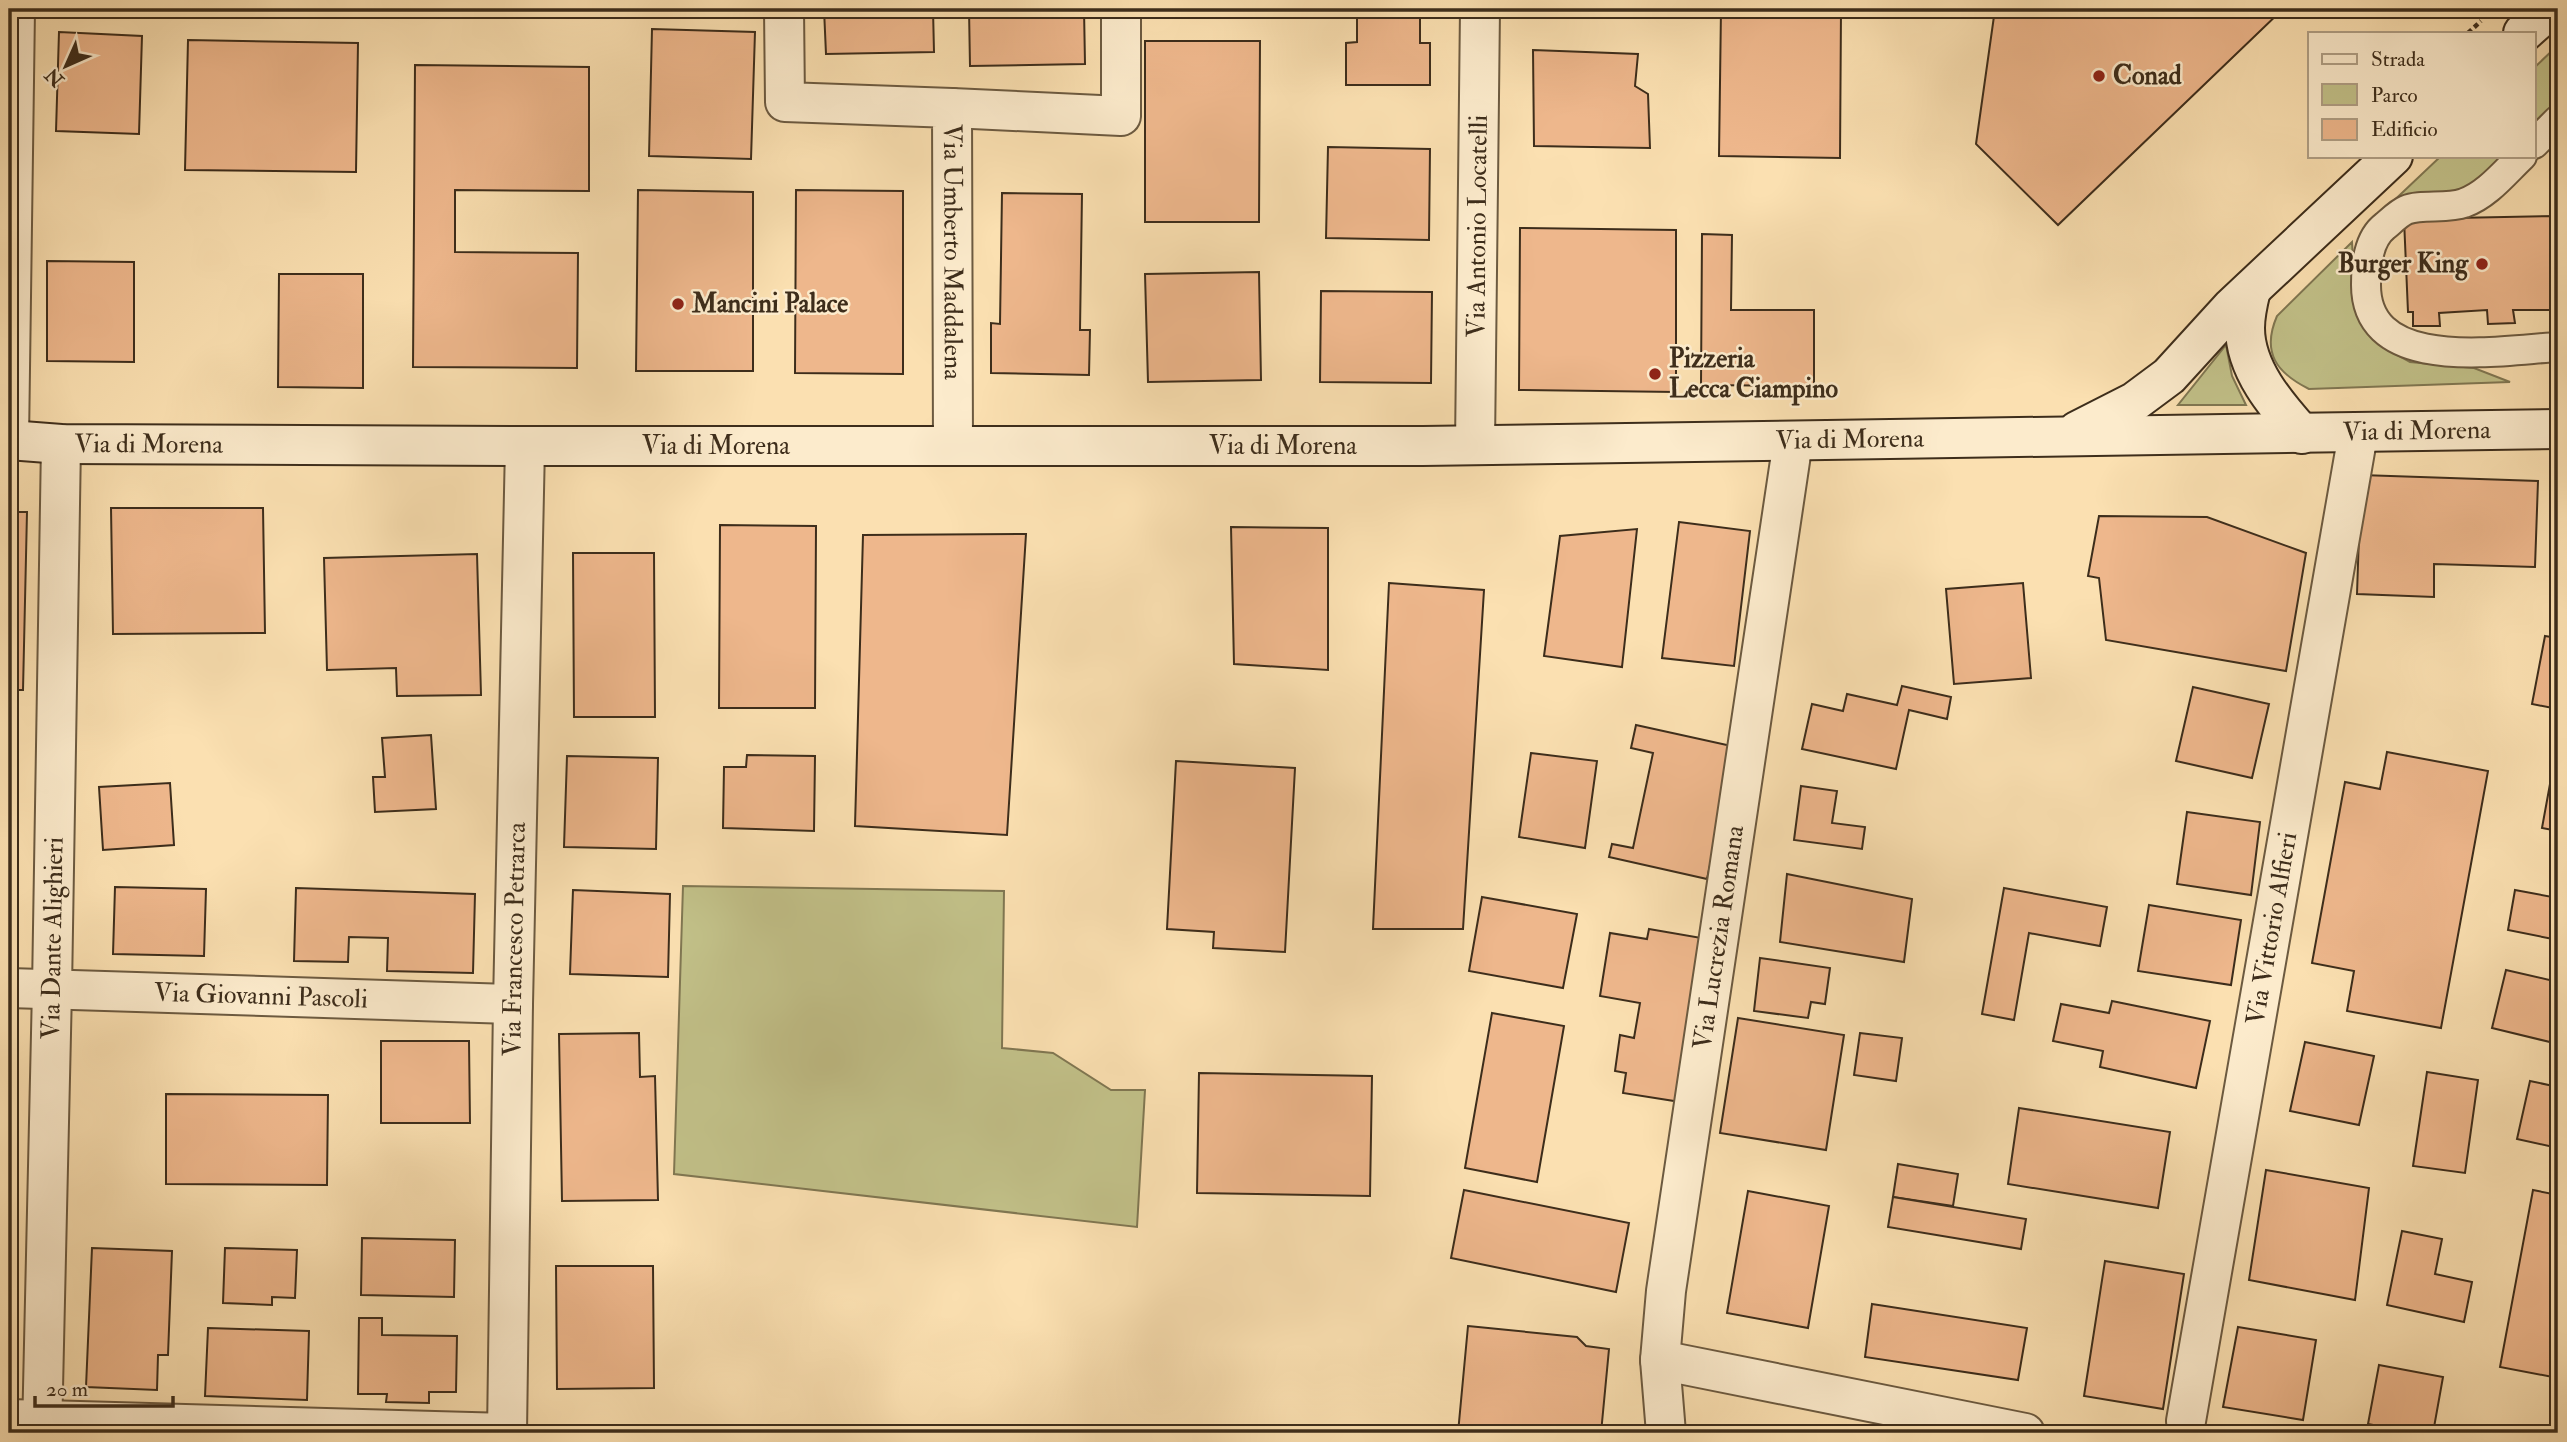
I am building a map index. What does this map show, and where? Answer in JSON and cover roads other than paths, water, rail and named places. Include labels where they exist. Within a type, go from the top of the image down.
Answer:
[{"type":"street","points":[[9,440],[15,9]]},
{"type":"street","name":"Via Umberto Maddalena","points":[[784,9],[785,102],[952,108],[953,446]]},
{"type":"street","points":[[952,108],[1121,116],[1121,9]]},
{"type":"street","name":"Via Antonio Locatelli","points":[[1475,445],[1480,9]]},
{"type":"street","points":[[2524,32],[2550,9]]},
{"type":"street","points":[[2066,436],[2111,415],[2169,376],[2216,323],[2391,158]]},
{"type":"street","points":[[2251,290],[2245,326],[2250,357],[2273,400],[2302,434]]},
{"type":"street","name":"Via di Morena","points":[[9,440],[61,444],[525,446],[1475,445],[2558,429]]},
{"type":"street","name":"Via Vittorio Alfieri","points":[[2186,1421],[2358,434]]},
{"type":"street","name":"Via Lucrezia Romana","points":[[1666,1433],[1660,1360],[1668,1277],[1793,442]]},
{"type":"street","name":"Via Dante Alighieri","points":[[31,1424],[52,989],[61,444]]},
{"type":"street","name":"Via Francesco Petrarca","points":[[507,1433],[525,446]]},
{"type":"street","name":"Via Giovanni Pascoli","points":[[9,988],[513,1004]]},
{"type":"street","points":[[1660,1360],[2025,1433]]},
{"type":"street","points":[[31,1424],[507,1433]]},
{"type":"lane","points":[[2536,142],[2558,120]]},
{"type":"lane","points":[[2520,158],[2489,188],[2465,203],[2407,210],[2381,229],[2366,259],[2366,298],[2378,324],[2400,342],[2423,349],[2464,352],[2558,347]]},
{"type":"place","name":"Conad","points":[[2099,76]]},
{"type":"place","name":"Burger King","points":[[2482,264]]},
{"type":"place","name":"Mancini Palace","points":[[678,304]]},
{"type":"place","name":"Pizzeria Lecca Ciampino","points":[[1655,374]]}]
